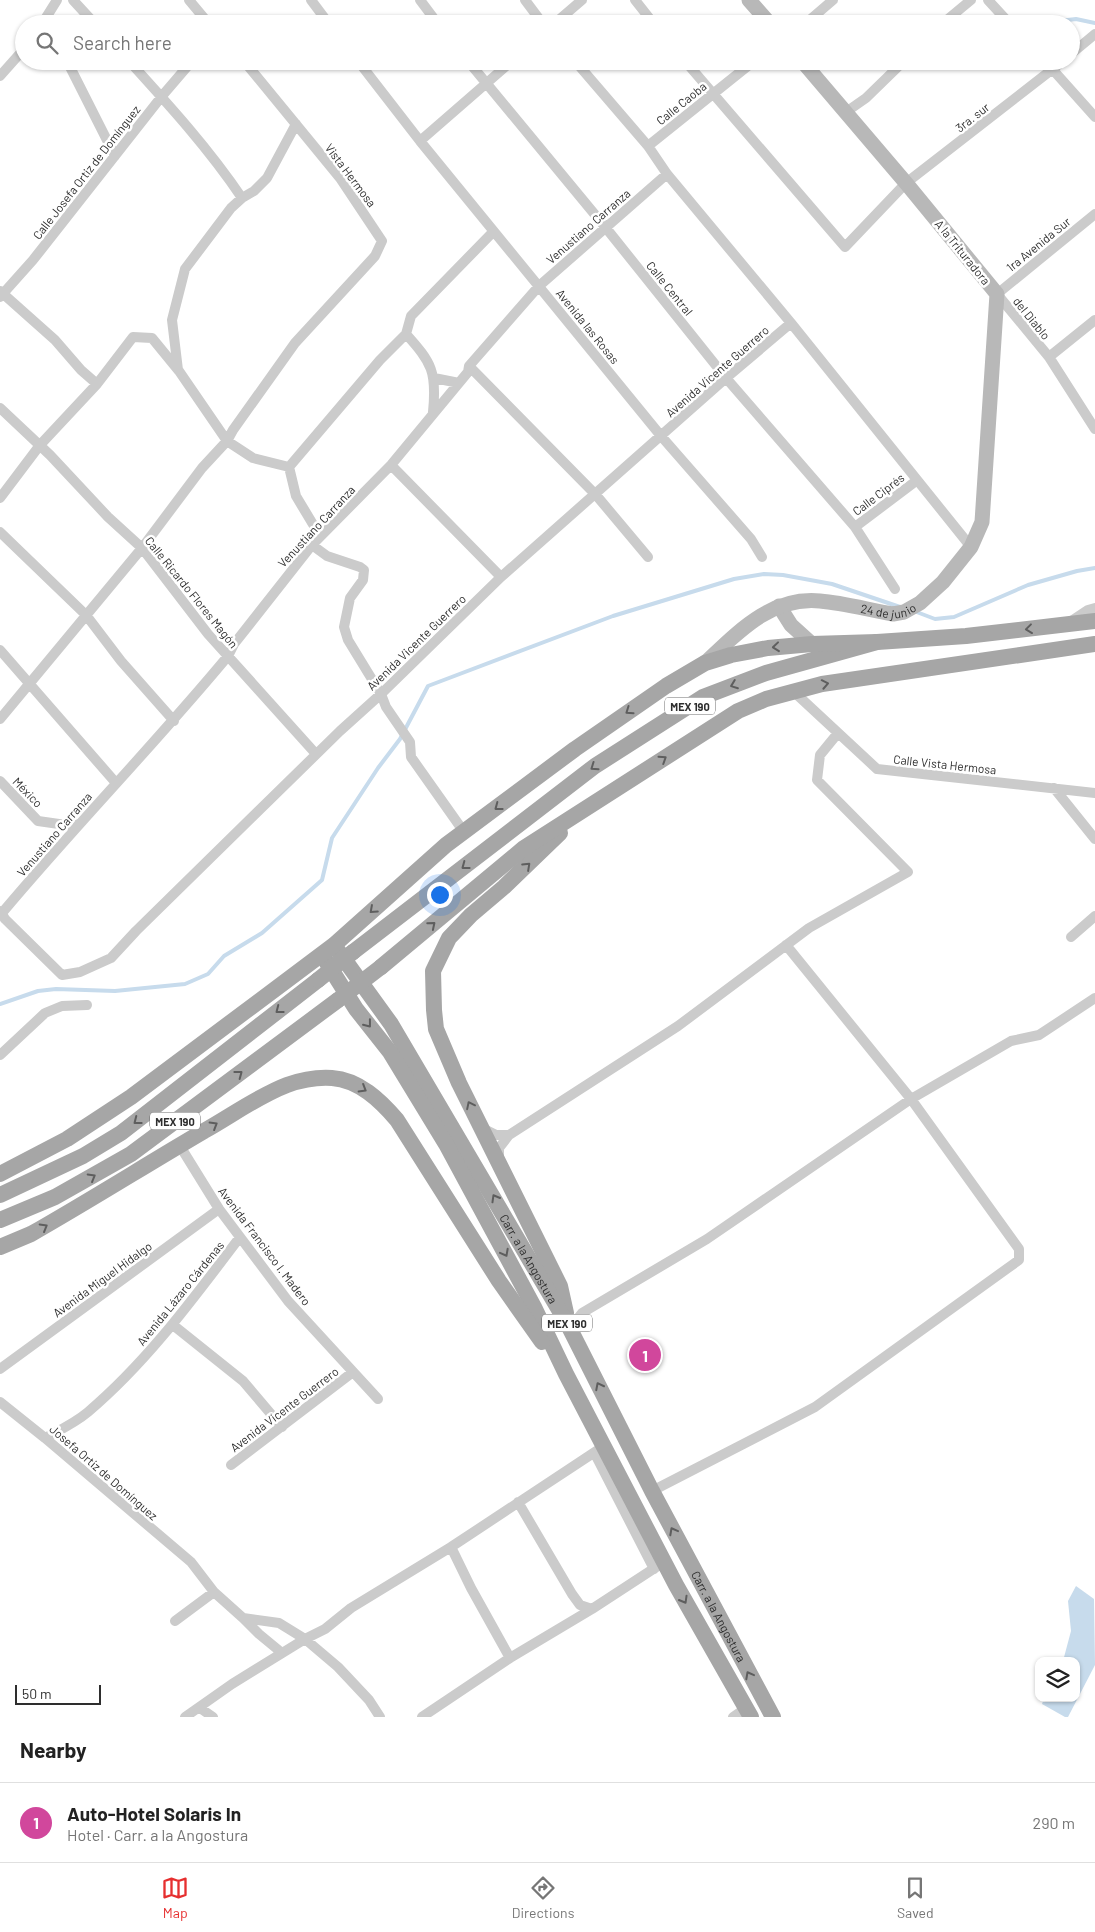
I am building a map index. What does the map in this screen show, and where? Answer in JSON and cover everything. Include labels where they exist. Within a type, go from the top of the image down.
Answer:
[{"type":"main road","name":"MEX 190","points":[[0,1195],[83,1156],[121,1133],[595,766],[703,697],[766,673],[877,642],[966,636],[1095,621]]},
{"type":"main road","points":[[0,1174],[67,1139],[102,1118],[328,949],[446,845],[575,748],[666,686],[705,663],[731,655],[768,648],[812,644],[877,642]]},
{"type":"main road","name":"MEX 190","points":[[0,1220],[55,1197],[131,1154],[381,967],[524,848],[738,711],[793,691],[822,684],[1095,644]]},
{"type":"main road","points":[[569,1327],[562,1290],[481,1127],[436,1029],[433,971],[449,938],[471,915],[504,887],[586,808]]},
{"type":"main road","name":"Carr. a la Angostura","points":[[328,949],[392,1024],[569,1327],[652,1491],[773,1717]]},
{"type":"main road","name":"Carr. a la Angostura","points":[[328,949],[356,1009],[390,1052],[446,1144],[534,1307],[599,1450],[659,1566],[744,1714]]},
{"type":"main road","points":[[0,1247],[31,1234],[248,1105],[286,1086],[308,1079],[332,1078],[349,1082],[365,1089],[384,1105],[397,1120],[498,1281],[566,1374]]},
{"type":"street","points":[[49,15],[57,0]]},
{"type":"street","points":[[73,0],[87,15]]},
{"type":"street","points":[[189,0],[202,15]]},
{"type":"street","points":[[311,0],[322,15]]},
{"type":"street","points":[[420,0],[431,15]]},
{"type":"street","points":[[525,0],[536,15]]},
{"type":"street","points":[[564,15],[582,0]]},
{"type":"street","points":[[635,0],[647,15]]},
{"type":"street","points":[[749,0],[762,15]]},
{"type":"street","points":[[816,15],[833,0]]},
{"type":"street","points":[[953,15],[971,0]]},
{"type":"street","points":[[988,0],[1002,15]]},
{"type":"street","points":[[1080,46],[1095,34]]},
{"type":"street","points":[[0,76],[15,59]]},
{"type":"street","points":[[72,70],[115,156]]},
{"type":"street","points":[[137,70],[162,96],[225,172],[242,198]]},
{"type":"street","name":"Calle Josefa Ortiz de Domínguez","points":[[1,294],[33,260],[184,70]]},
{"type":"street","name":"Vista Hermosa","points":[[227,441],[232,430],[295,343],[375,256],[382,241],[340,178],[251,70]]},
{"type":"street","name":"Avenida las Rosas","points":[[365,70],[493,232],[540,286],[661,436],[751,539],[762,557]]},
{"type":"street","name":"Calle Central","points":[[475,70],[606,228],[726,378],[855,527],[895,589]]},
{"type":"street","points":[[420,141],[502,70]]},
{"type":"street","points":[[583,70],[648,146],[667,174],[791,323],[971,547]]},
{"type":"street","points":[[692,70],[712,94]]},
{"type":"street","name":"Calle Caoba","points":[[648,146],[743,70]]},
{"type":"street","name":"A la Trituradora","points":[[810,70],[997,294],[982,522],[971,547]]},
{"type":"street","points":[[846,112],[866,98],[895,70]]},
{"type":"street","points":[[1053,70],[1095,117]]},
{"type":"street","name":"3ra. sur","points":[[712,94],[845,247],[906,183],[1053,70]]},
{"type":"street","points":[[179,371],[172,320],[185,269],[231,208],[242,198],[254,191],[267,178],[296,124]]},
{"type":"street","name":"Venustiano Carranza","points":[[2,917],[79,824],[174,721],[228,656],[234,644],[312,545],[391,464],[468,372],[469,366],[540,286],[667,174]]},
{"type":"street","name":"1ra Avenida Sur","points":[[997,294],[1095,214]]},
{"type":"street","points":[[289,467],[406,334],[411,316],[493,232]]},
{"type":"street","points":[[1,294],[55,340],[81,370],[97,384]]},
{"type":"street","name":"del Diablo","points":[[997,294],[1048,358],[1095,429]]},
{"type":"street","points":[[1048,358],[1095,320]]},
{"type":"street","name":"Avenida Vicente Guerrero","points":[[2,917],[62,975],[80,972],[111,958],[136,931],[162,908],[316,754],[501,577],[791,323]]},
{"type":"street","points":[[406,334],[426,356],[434,378],[436,391],[433,412]]},
{"type":"street","points":[[0,498],[40,445],[97,384],[133,337],[152,338],[179,371],[227,441],[253,458],[289,467]]},
{"type":"street","points":[[469,366],[596,494],[648,557]]},
{"type":"street","points":[[434,378],[459,383]]},
{"type":"street","name":"Calle Ricardo Flores Magón","points":[[0,408],[50,454],[108,517],[142,548],[208,634],[316,754]]},
{"type":"street","points":[[0,719],[142,548],[202,468],[227,441]]},
{"type":"street","points":[[391,464],[501,577]]},
{"type":"street","points":[[289,467],[296,496],[320,536]]},
{"type":"street","name":"Calle Ciprés","points":[[855,527],[916,480]]},
{"type":"street","points":[[0,532],[86,615],[121,661],[174,721]]},
{"type":"street","points":[[312,545],[327,556],[364,570],[363,580],[350,598],[344,627],[348,640],[396,724],[410,742],[411,757],[464,832]]},
{"type":"street","name":"24 de junio","points":[[705,663],[740,631],[768,611],[794,602],[820,601],[893,614],[904,612],[920,603],[943,582],[971,547]]},
{"type":"street","points":[[779,606],[791,625],[812,644]]},
{"type":"street","points":[[1067,624],[1088,610],[1095,608]]},
{"type":"street","points":[[0,650],[116,783]]},
{"type":"street","name":"Calle Vista Hermosa","points":[[793,691],[877,769],[1095,793]]},
{"type":"street","points":[[498,1162],[499,1148],[510,1135],[678,1026],[809,928],[908,872],[817,780],[820,755],[838,733]]},
{"type":"street","name":"México","points":[[0,781],[38,821],[66,825],[79,824]]},
{"type":"street","points":[[1054,788],[1095,839]]},
{"type":"street","points":[[1071,937],[1095,916]]},
{"type":"street","points":[[652,1491],[815,1407],[1018,1260],[1019,1249],[911,1099],[786,945]]},
{"type":"street","points":[[569,1327],[582,1313],[707,1239],[911,1099],[1011,1041],[1040,1035],[1095,998]]},
{"type":"street","points":[[0,1055],[45,1013],[62,1006],[86,1005]]},
{"type":"street","points":[[481,1127],[496,1135],[510,1135]]},
{"type":"street","name":"Avenida Francisco I. Madero","points":[[180,1146],[219,1209],[288,1301],[378,1399]]},
{"type":"street","name":"Avenida Miguel Hidalgo","points":[[0,1369],[219,1209]]},
{"type":"street","name":"Avenida Lázaro Cárdenas","points":[[45,1438],[87,1413],[126,1377],[173,1325],[240,1237]]},
{"type":"street","points":[[173,1325],[243,1381],[282,1427]]},
{"type":"street","name":"Avenida Vicente Guerrero","points":[[231,1466],[353,1372]]},
{"type":"street","name":"Josefa Ortiz de Domínguez","points":[[0,1402],[191,1562],[214,1592],[282,1653]]},
{"type":"street","points":[[185,1717],[232,1684],[305,1639],[325,1629],[351,1608],[452,1547],[599,1450]]},
{"type":"street","points":[[518,1502],[572,1594],[580,1605],[592,1609]]},
{"type":"street","points":[[452,1547],[471,1588],[510,1658]]},
{"type":"street","points":[[422,1717],[510,1658],[659,1566]]},
{"type":"street","points":[[175,1621],[214,1592]]},
{"type":"street","points":[[244,1618],[279,1624],[305,1639],[344,1674],[369,1700],[380,1717]]},
{"type":"street","points":[[200,1708],[213,1717]]},
{"type":"water","points":[[1076,1586],[1094,1599],[1095,1665],[1080,1694],[1080,1657],[1064,1657],[1071,1631],[1068,1601]]},
{"type":"water","points":[[1043,1702],[1076,1702],[1068,1717],[1042,1704]]},
{"type":"waterway","points":[[1080,20],[1095,23]]},
{"type":"waterway","points":[[914,611],[935,619],[954,617],[1028,585],[1077,571],[1095,568]]},
{"type":"waterway","points":[[0,1004],[38,991],[56,989],[115,991],[185,984],[208,974],[224,956],[262,933],[322,880],[332,838],[378,768],[400,739],[428,686],[613,616],[734,579],[764,574],[783,575],[832,584],[900,607]]},
{"type":"place","name":"Auto-Hotel Solaris In","points":[[645,1355]]}]
